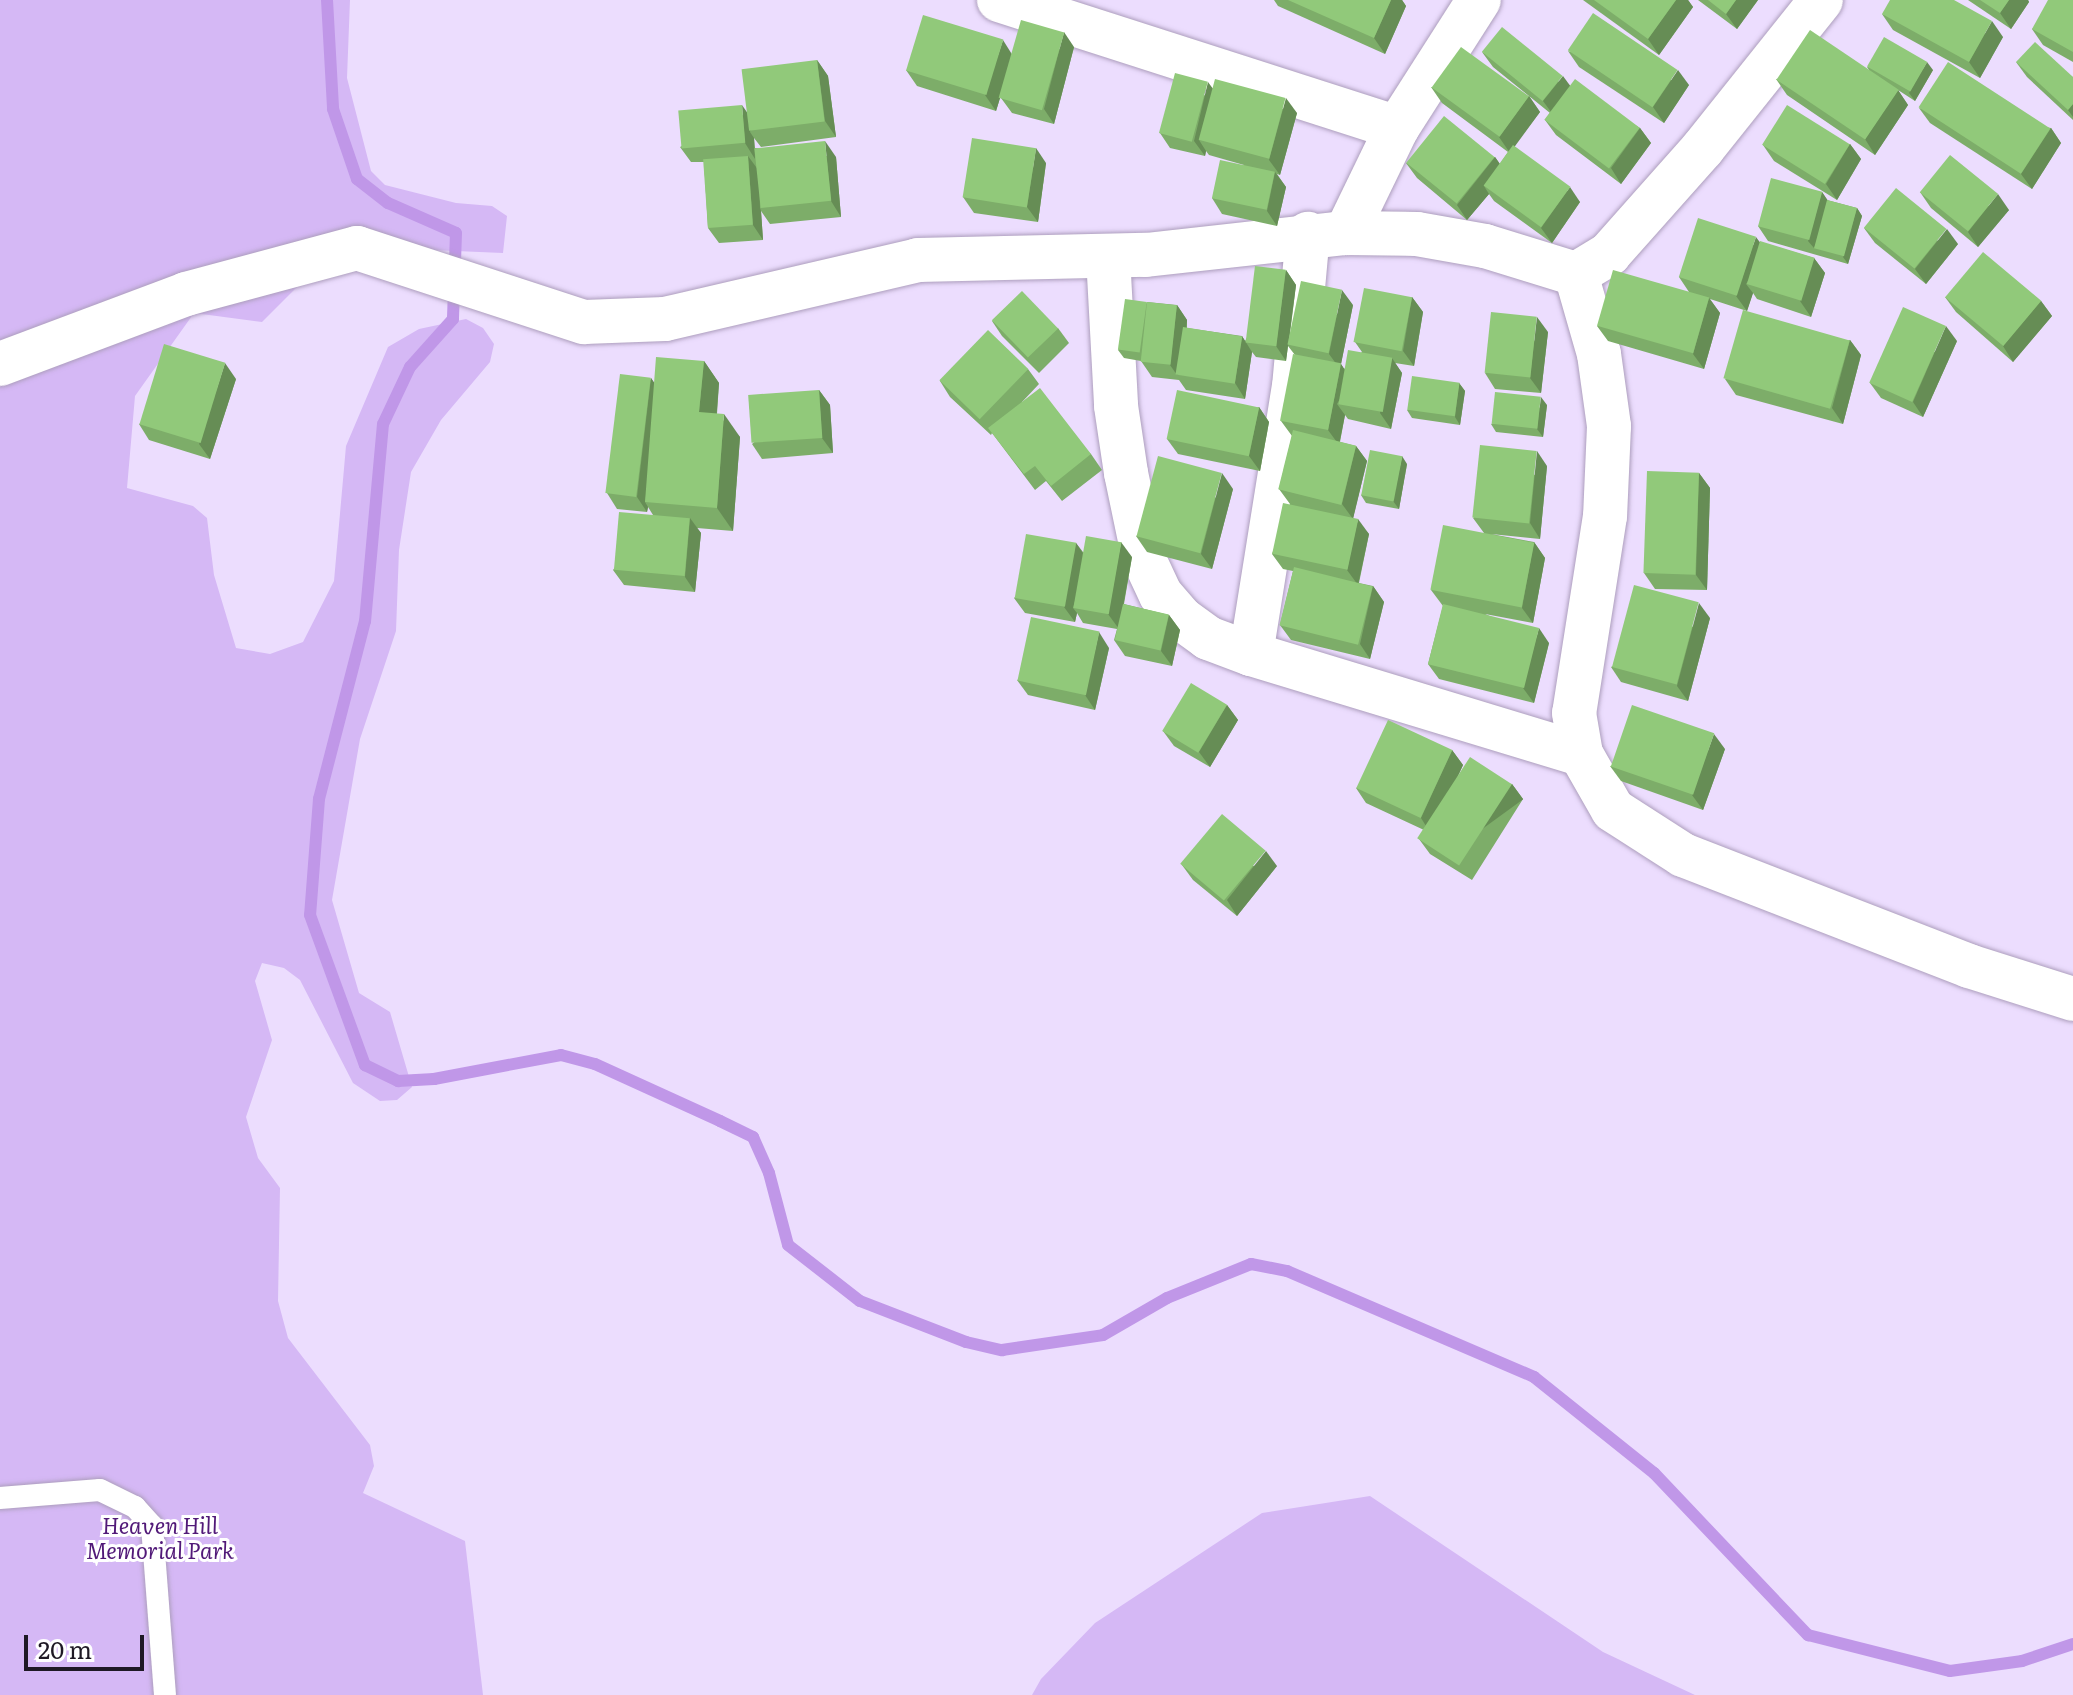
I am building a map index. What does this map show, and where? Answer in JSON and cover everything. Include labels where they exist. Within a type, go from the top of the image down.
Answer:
[{"type":"street","points":[[999,0],[1124,18],[1397,128]]},
{"type":"street","points":[[1251,654],[1294,387],[1327,233],[1479,0]]},
{"type":"street","points":[[1576,274],[1620,242],[1703,148],[1821,0]]},
{"type":"street","points":[[0,364],[186,294],[331,252],[357,248],[429,269],[536,310],[584,322],[665,319],[918,260],[1108,256],[1327,233],[1444,238],[1576,274]]},
{"type":"street","points":[[1108,256],[1116,406],[1144,559],[1161,595],[1182,619],[1208,638],[1251,654],[1581,754]]},
{"type":"street","points":[[1576,274],[1599,354],[1609,426],[1605,516],[1574,713],[1581,754],[1613,810],[1683,855],[1969,966],[2073,999]]},
{"type":"lane","points":[[0,1498],[100,1490],[135,1507],[152,1526],[165,1695]]},
{"type":"green space","name":"Heaven Hill Memorial Park","points":[[0,0],[350,0],[347,78],[371,171],[385,185],[456,203],[492,206],[507,216],[503,253],[432,250],[302,282],[262,322],[194,313],[135,396],[127,488],[193,506],[207,518],[214,575],[236,648],[270,654],[303,642],[334,581],[346,446],[388,347],[419,329],[466,319],[483,328],[494,344],[490,362],[441,420],[411,472],[399,550],[396,631],[360,739],[332,900],[359,993],[390,1012],[412,1087],[397,1100],[380,1101],[353,1083],[300,980],[284,968],[262,963],[255,981],[272,1040],[246,1117],[258,1158],[280,1188],[278,1301],[288,1338],[370,1445],[374,1466],[363,1493],[465,1541],[483,1695],[0,1695]]},
{"type":"green space","points":[[1370,1496],[1603,1652],[1695,1695],[1032,1695],[1041,1679],[1095,1623],[1262,1513]]},
{"type":"building","points":[[1288,0],[1391,0],[1374,38]]},
{"type":"building","points":[[1594,0],[1676,0],[1648,39]]},
{"type":"building","points":[[1708,0],[1736,0],[1726,14]]},
{"type":"building","points":[[1890,0],[1954,0],[1992,21],[1969,62],[1882,14]]},
{"type":"building","points":[[1980,0],[2009,0],[2000,13]]},
{"type":"building","points":[[2048,0],[2073,0],[2073,52],[2032,29]]},
{"type":"building","points":[[1593,13],[1678,70],[1652,107],[1568,50]]},
{"type":"building","points":[[923,15],[1003,40],[986,95],[906,70]]},
{"type":"building","points":[[1021,20],[1064,32],[1042,110],[999,98]]},
{"type":"building","points":[[1502,27],[1563,76],[1542,101],[1482,52]]},
{"type":"building","points":[[1810,30],[1899,90],[1865,140],[1776,80]]},
{"type":"building","points":[[1884,37],[1927,62],[1910,91],[1867,66]]},
{"type":"building","points":[[2035,42],[2073,77],[2073,104],[2068,110],[2016,62]]},
{"type":"building","points":[[1461,47],[1529,96],[1500,137],[1432,87]]},
{"type":"building","points":[[817,60],[825,122],[749,131],[742,69]]},
{"type":"building","points":[[1948,62],[2050,128],[2021,174],[1919,107]]},
{"type":"building","points":[[1175,73],[1208,82],[1192,142],[1159,133]]},
{"type":"building","points":[[1215,79],[1286,98],[1269,159],[1199,140]]},
{"type":"building","points":[[1575,79],[1640,128],[1609,168],[1544,120]]},
{"type":"building","points":[[742,105],[745,143],[682,148],[678,111]]},
{"type":"building","points":[[1787,105],[1850,144],[1825,184],[1762,145]]},
{"type":"building","points":[[1444,116],[1495,157],[1457,204],[1406,163]]},
{"type":"building","points":[[972,138],[1036,148],[1027,207],[963,197]]},
{"type":"building","points":[[825,141],[831,201],[761,208],[754,148]]},
{"type":"building","points":[[1513,145],[1570,187],[1541,227],[1484,185]]},
{"type":"building","points":[[1950,155],[1998,194],[1968,231],[1920,192]]},
{"type":"building","points":[[748,156],[753,225],[708,228],[703,159]]},
{"type":"building","points":[[1220,160],[1275,172],[1267,210],[1212,198]]},
{"type":"building","points":[[1771,178],[1822,192],[1809,240],[1758,226]]},
{"type":"building","points":[[1896,188],[1947,229],[1914,269],[1864,228]]},
{"type":"building","points":[[1827,200],[1857,208],[1844,256],[1814,248]]},
{"type":"building","points":[[1698,218],[1756,237],[1737,296],[1679,277]]},
{"type":"building","points":[[1760,241],[1815,258],[1801,301],[1747,284]]},
{"type":"building","points":[[1983,252],[2041,301],[2003,346],[1945,297]]},
{"type":"building","points":[[1255,266],[1286,270],[1276,346],[1246,342]]},
{"type":"building","points":[[1613,270],[1709,298],[1693,353],[1597,326]]},
{"type":"building","points":[[1301,281],[1342,290],[1329,353],[1287,345]]},
{"type":"building","points":[[1364,288],[1412,297],[1402,351],[1354,342]]},
{"type":"building","points":[[1022,291],[1058,328],[1028,358],[992,320]]},
{"type":"building","points":[[1125,299],[1147,302],[1140,353],[1118,350]]},
{"type":"building","points":[[1147,302],[1177,305],[1171,365],[1141,362]]},
{"type":"building","points":[[1903,307],[1946,326],[1912,402],[1869,383]]},
{"type":"building","points":[[1743,310],[1850,341],[1830,409],[1723,378]]},
{"type":"building","points":[[1491,312],[1537,317],[1530,377],[1485,373]]},
{"type":"building","points":[[1183,327],[1242,336],[1235,384],[1175,374]]},
{"type":"building","points":[[988,330],[1028,369],[980,419],[939,380]]},
{"type":"building","points":[[164,344],[225,363],[201,443],[139,424]]},
{"type":"building","points":[[1348,350],[1392,358],[1383,412],[1338,404]]},
{"type":"building","points":[[1293,354],[1341,363],[1328,430],[1280,421]]},
{"type":"building","points":[[656,357],[704,361],[699,412],[724,414],[717,508],[645,502]]},
{"type":"building","points":[[620,374],[651,378],[636,497],[605,493]]},
{"type":"building","points":[[1412,376],[1460,383],[1455,416],[1407,410]]},
{"type":"building","points":[[1040,388],[1091,454],[1051,486],[1035,466],[1024,474],[988,428]]},
{"type":"building","points":[[819,390],[822,438],[752,443],[748,395]]},
{"type":"building","points":[[1177,390],[1259,407],[1249,456],[1167,439]]},
{"type":"building","points":[[1495,392],[1541,397],[1537,429],[1492,424]]},
{"type":"building","points":[[1293,430],[1356,446],[1341,505],[1278,489]]},
{"type":"building","points":[[1480,445],[1537,451],[1529,524],[1472,518]]},
{"type":"building","points":[[1370,450],[1402,456],[1394,501],[1361,495]]},
{"type":"building","points":[[1158,456],[1222,473],[1200,553],[1137,536]]},
{"type":"building","points":[[1647,471],[1699,473],[1695,575],[1643,573]]},
{"type":"building","points":[[1283,503],[1358,519],[1348,570],[1272,554]]},
{"type":"building","points":[[619,512],[690,518],[685,576],[614,570]]},
{"type":"building","points":[[1443,525],[1534,543],[1522,608],[1430,590]]},
{"type":"building","points":[[1026,534],[1076,543],[1065,607],[1015,598]]},
{"type":"building","points":[[1086,536],[1121,542],[1109,614],[1073,608]]},
{"type":"building","points":[[1294,567],[1373,587],[1358,645],[1279,625]]},
{"type":"building","points":[[1634,585],[1699,602],[1677,684],[1612,667]]},
{"type":"building","points":[[1123,604],[1169,615],[1160,651],[1115,640]]},
{"type":"building","points":[[1443,604],[1539,628],[1524,688],[1428,664]]},
{"type":"building","points":[[1031,617],[1099,632],[1086,695],[1017,681]]},
{"type":"building","points":[[1191,683],[1227,705],[1198,753],[1162,731]]},
{"type":"building","points":[[1632,705],[1714,733],[1693,795],[1611,766]]},
{"type":"building","points":[[1388,720],[1452,750],[1421,818],[1356,788]]},
{"type":"building","points":[[1470,757],[1512,784],[1459,866],[1417,838]]},
{"type":"building","points":[[1222,814],[1266,851],[1224,900],[1180,864]]},
{"type":"waterway","points":[[327,0],[333,109],[357,179],[388,203],[456,233],[455,270]]},
{"type":"waterway","points":[[454,289],[453,319],[410,367],[383,424],[365,621],[319,799],[310,915],[365,1065],[398,1081],[434,1079],[561,1055],[595,1064],[720,1121],[753,1137],[769,1173],[788,1245],[860,1301],[966,1342],[1002,1350],[1103,1335],[1167,1298],[1251,1264],[1287,1271],[1534,1377],[1654,1473],[1808,1635],[1950,1671],[2022,1661],[2073,1644]]}]
